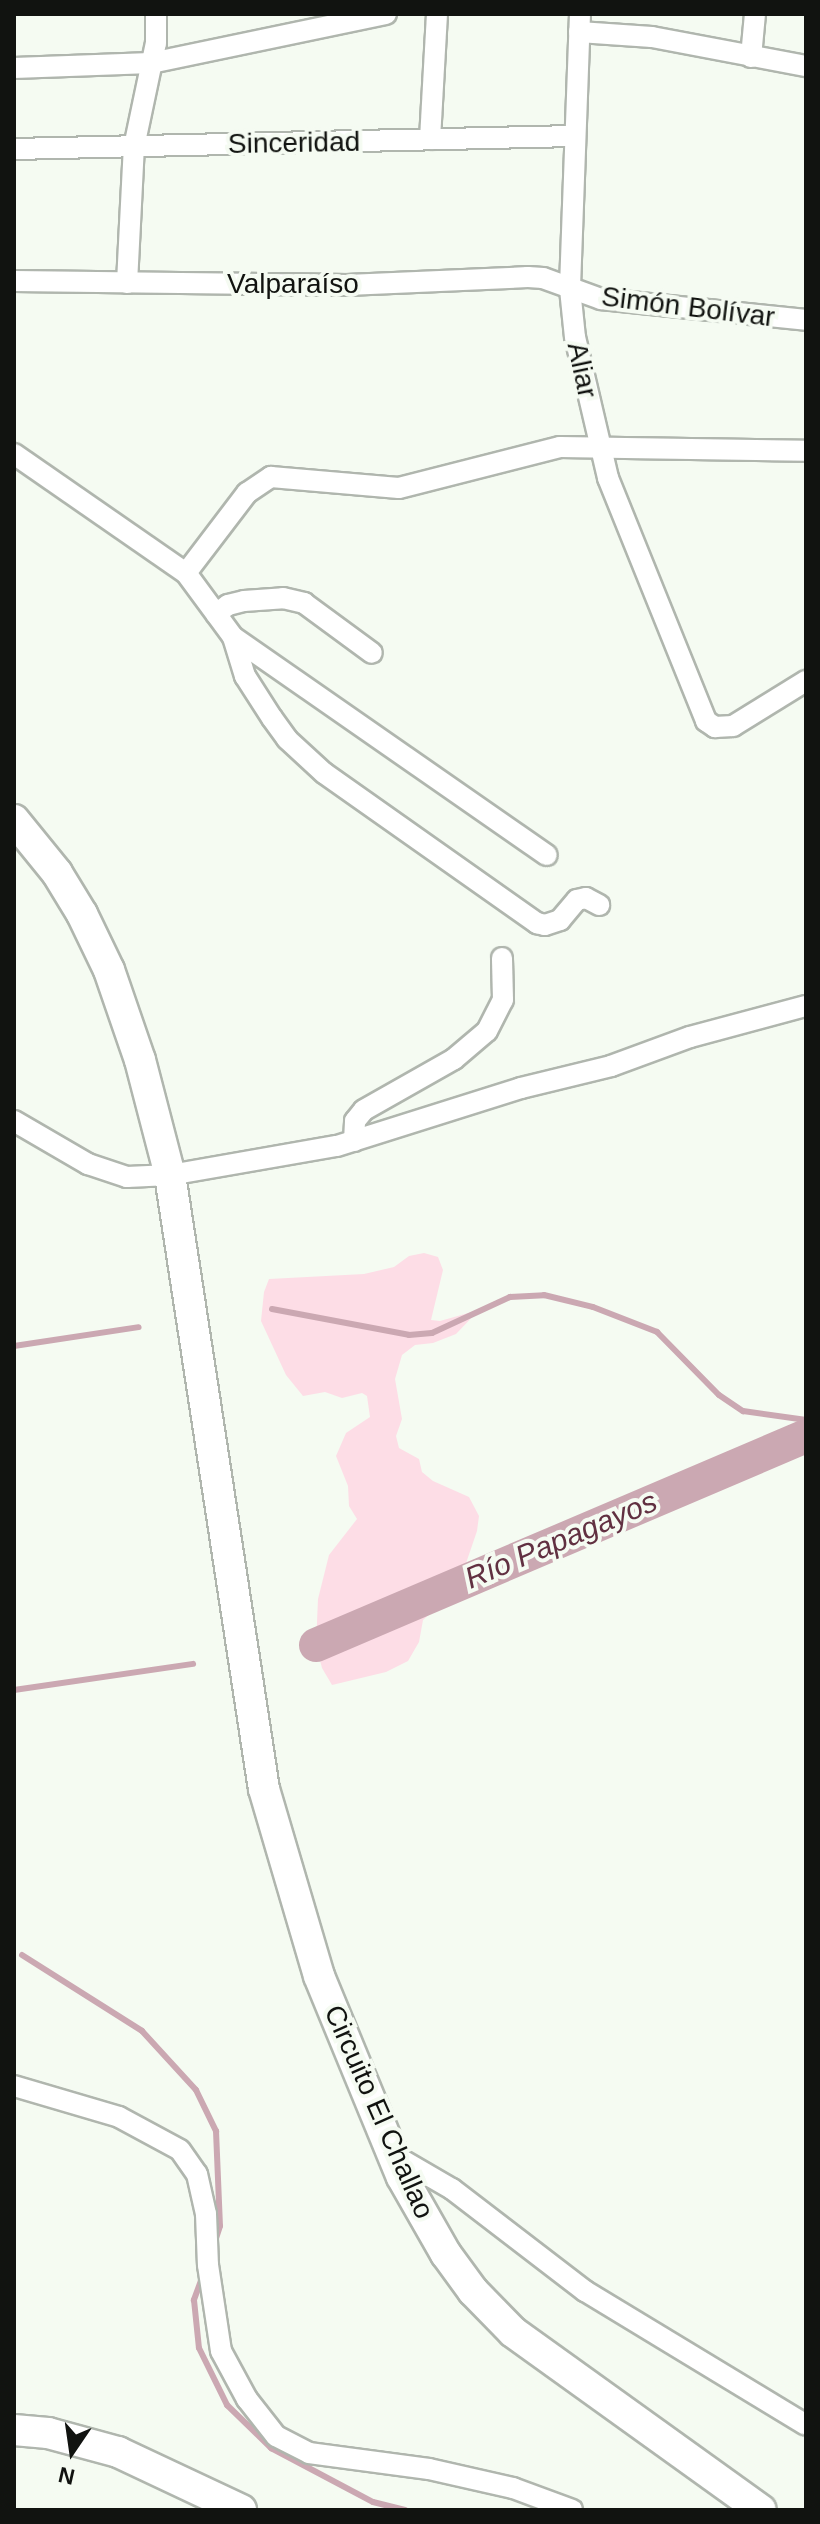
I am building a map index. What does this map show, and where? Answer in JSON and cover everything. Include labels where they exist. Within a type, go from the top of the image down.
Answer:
[{"type":"main road","name":"Circuito El Challao","points":[[14,820],[57,873],[109,970],[140,1060],[170,1175],[258,1760],[319,1976],[402,2177],[446,2254],[473,2291],[513,2332],[761,2510]]},
{"type":"main road","points":[[14,2430],[48,2433],[118,2452],[241,2510]]},
{"type":"street","points":[[127,283],[134,147],[156,43],[156,14]]},
{"type":"street","points":[[14,68],[151,63],[386,14]]},
{"type":"street","points":[[430,139],[437,14]]},
{"type":"street","points":[[751,57],[755,14]]},
{"type":"street","points":[[579,23],[806,66]]},
{"type":"street","name":"Aliar","points":[[579,23],[570,289],[572,322],[598,447],[697,706],[706,721],[725,728],[806,681]]},
{"type":"street","name":"Sinceridad","points":[[14,149],[575,136]]},
{"type":"street","name":"Valparaíso","points":[[14,281],[401,284],[528,277],[543,278],[570,289]]},
{"type":"street","name":"Simón Bolívar","points":[[570,289],[601,299],[806,320]]},
{"type":"street","points":[[186,573],[247,493],[271,477],[399,488],[560,447],[806,451]]},
{"type":"street","points":[[14,454],[186,573],[208,598],[233,637],[547,855]]},
{"type":"street","points":[[216,614],[228,605],[244,601],[283,598],[304,603],[372,653]]},
{"type":"street","points":[[233,637],[245,676],[272,718],[287,739],[324,773],[537,923],[545,925],[560,920],[577,900],[586,898],[599,905]]},
{"type":"street","points":[[354,1141],[355,1121],[364,1110],[454,1059],[487,1031],[503,1000],[502,958]]},
{"type":"street","points":[[14,1121],[88,1164],[127,1177],[170,1175],[354,1141],[521,1088],[611,1066],[690,1037],[806,1006]]},
{"type":"street","points":[[14,2086],[119,2117],[180,2150],[197,2174],[206,2214],[208,2262],[221,2351],[247,2399],[276,2436],[309,2453],[429,2469],[513,2488],[572,2510]]},
{"type":"street","points":[[395,2156],[452,2189],[585,2291],[806,2425]]},
{"type":"shaded area","points":[[424,1253],[438,1257],[443,1270],[431,1320],[440,1321],[479,1310],[456,1334],[433,1343],[415,1345],[402,1355],[395,1379],[402,1419],[396,1436],[399,1448],[419,1459],[422,1472],[433,1481],[469,1497],[479,1516],[477,1531],[462,1575],[442,1603],[423,1620],[419,1642],[408,1661],[386,1672],[332,1685],[322,1668],[316,1645],[318,1599],[329,1555],[357,1519],[349,1506],[348,1486],[336,1456],[346,1433],[370,1417],[367,1396],[362,1393],[342,1398],[325,1392],[303,1396],[286,1375],[261,1321],[264,1292],[269,1279],[364,1274],[394,1267],[409,1256]]},
{"type":"waterway","points":[[272,1309],[409,1335],[432,1333],[510,1297],[544,1295],[593,1307],[657,1332],[719,1395],[743,1411],[806,1420]]},
{"type":"waterway","points":[[14,1346],[139,1327]]},
{"type":"waterway","name":"Río Papagayos","points":[[316,1645],[806,1436]]},
{"type":"waterway","name":"Río Papagayos","points":[[14,1690],[193,1664]]},
{"type":"waterway","points":[[22,1955],[142,2031],[196,2090],[216,2131],[220,2226],[215,2241]]},
{"type":"waterway","points":[[203,2275],[194,2300],[199,2348],[227,2405],[271,2448],[373,2502],[405,2510]]}]
